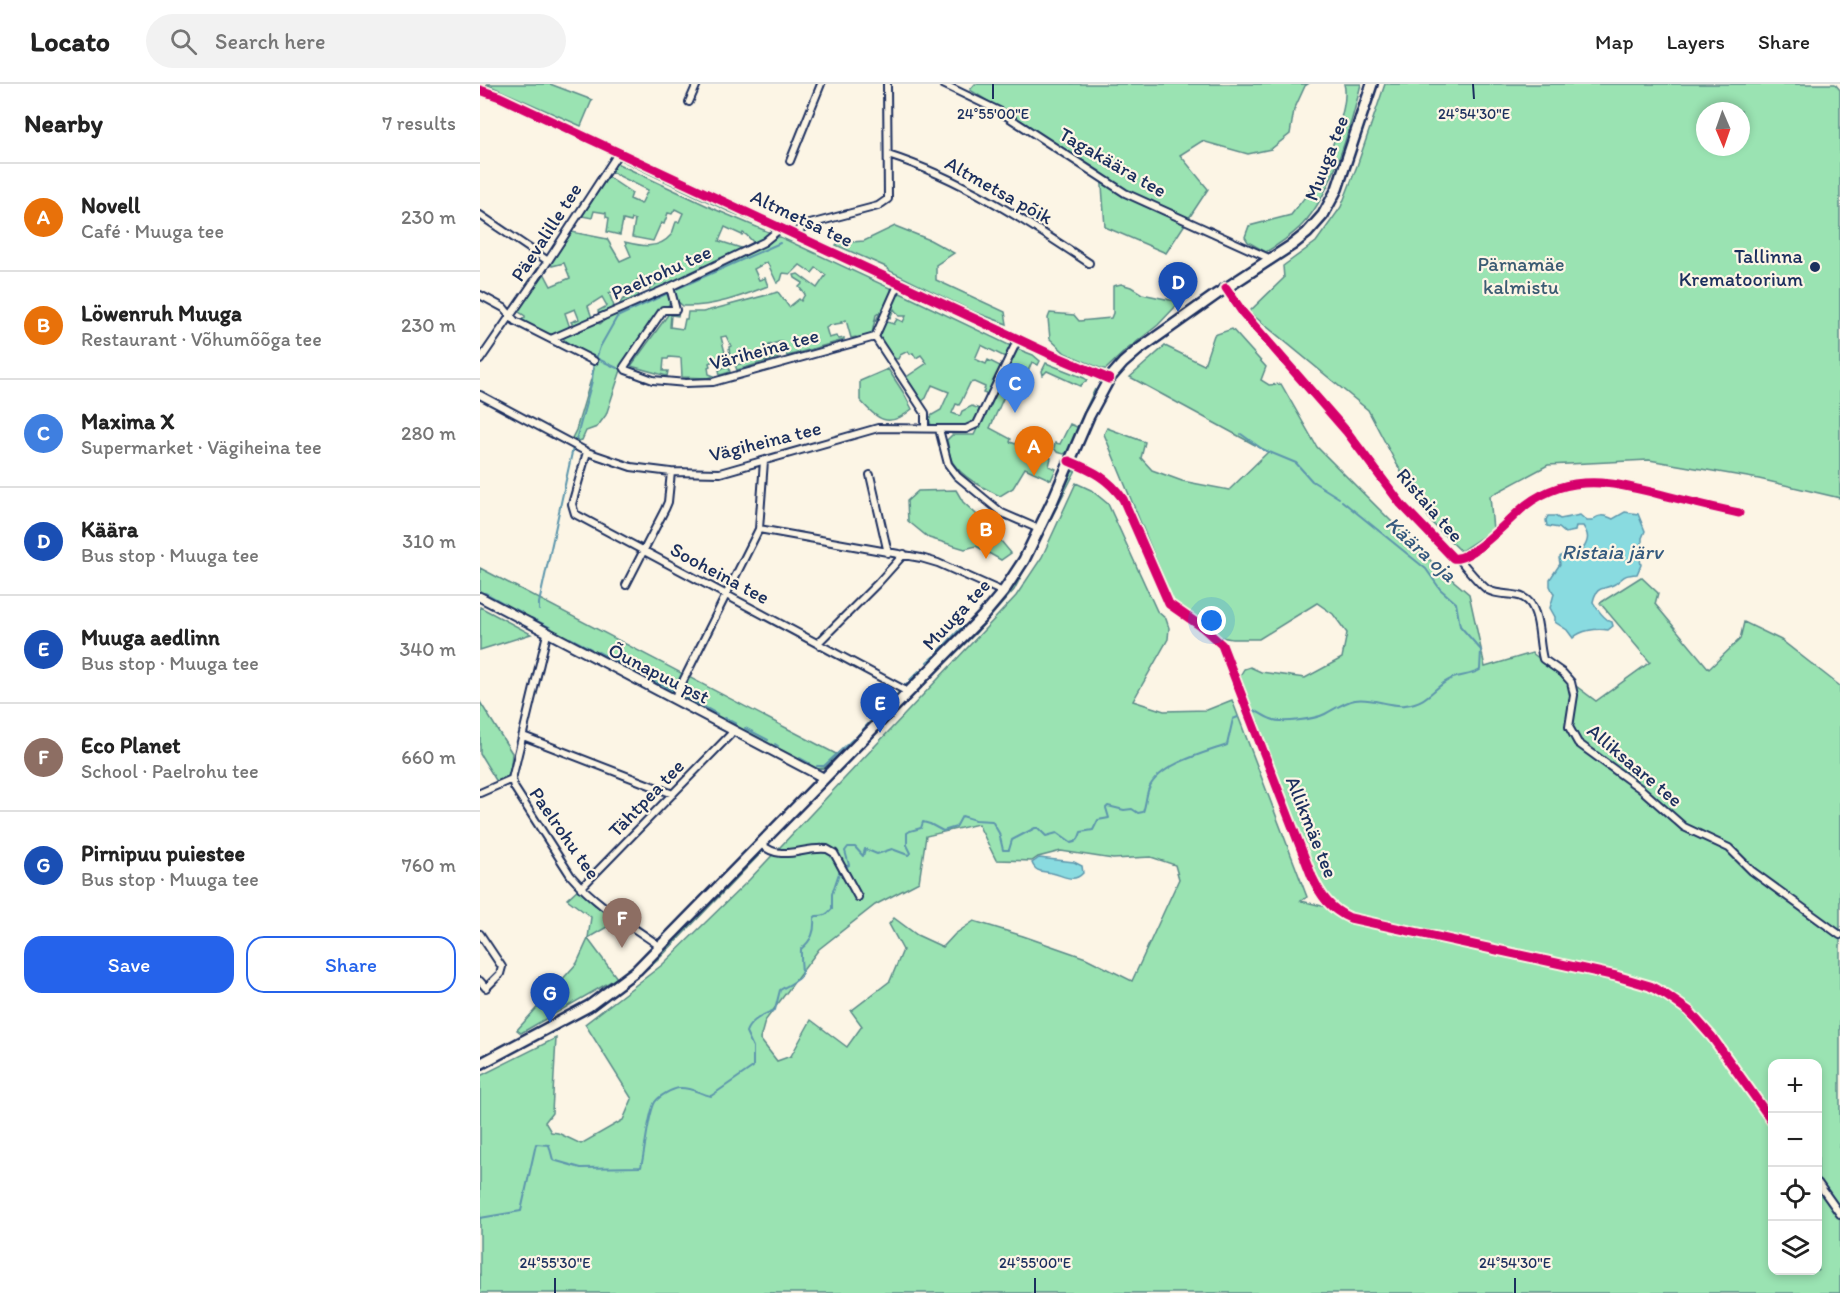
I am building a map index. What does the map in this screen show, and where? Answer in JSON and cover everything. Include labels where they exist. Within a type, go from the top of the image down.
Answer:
[{"type":"main road","name":"Muuga tee","points":[[480,1064],[589,1006],[637,970],[982,617],[1003,592],[1024,560],[1089,416],[1109,379],[1138,350],[1307,233],[1323,215],[1337,189],[1372,84]]},
{"type":"street","points":[[689,102],[697,84]]},
{"type":"street","points":[[790,161],[821,84]]},
{"type":"street","points":[[794,234],[806,225],[878,206],[888,199],[887,84]]},
{"type":"street","name":"Tagakäära tee","points":[[943,84],[999,111],[1125,193],[1271,259]]},
{"type":"street","name":"Altmetsa tee","points":[[480,90],[500,97],[1018,339],[1109,379]]},
{"type":"street","name":"Päevalille tee","points":[[480,360],[619,152]]},
{"type":"street","name":"Altmetsa põik","points":[[888,154],[966,188],[1019,217],[1089,263]]},
{"type":"street","points":[[480,215],[548,261]]},
{"type":"street","name":"Paelrohu tee","points":[[551,339],[670,287],[764,242],[781,228]]},
{"type":"street","points":[[900,283],[875,336],[925,413],[925,428]]},
{"type":"street","name":"Väriheina tee","points":[[670,287],[676,310],[663,310],[624,367],[653,380],[686,383],[713,382],[875,336]]},
{"type":"street","name":"Ristaia tee","points":[[1226,288],[1242,313],[1347,432],[1401,504],[1453,558],[1459,559],[1484,543],[1538,497],[1558,488],[1582,483],[1620,484],[1739,513]]},
{"type":"street","points":[[480,295],[504,308],[515,321],[594,361]]},
{"type":"street","name":"Vägiheina tee","points":[[480,395],[587,452],[631,467],[714,474],[878,428],[966,429],[977,424],[1018,339]]},
{"type":"street","points":[[939,429],[948,464],[957,476],[1002,513],[1039,529]]},
{"type":"street","name":"Sooheina tee","points":[[587,452],[573,499],[572,510],[579,517],[908,692]]},
{"type":"street","points":[[674,699],[759,529],[764,461]]},
{"type":"street","name":"Allikmäe tee","points":[[1069,461],[1106,479],[1115,488],[1123,499],[1169,604],[1202,627],[1222,645],[1312,877],[1319,893],[1332,907],[1350,918],[1616,976],[1650,986],[1684,1007],[1705,1029],[1768,1114]]},
{"type":"street","points":[[626,585],[668,502],[671,472]]},
{"type":"street","points":[[870,475],[888,553]]},
{"type":"street","points":[[759,529],[938,562],[1003,592]]},
{"type":"street","points":[[818,643],[904,554]]},
{"type":"street","name":"Alliksaare tee","points":[[1459,559],[1487,589],[1497,593],[1521,596],[1531,605],[1535,613],[1542,659],[1563,673],[1571,682],[1574,695],[1569,727],[1578,743],[1641,789],[1684,827],[1729,849],[1752,871],[1840,935]]},
{"type":"street","name":"Õunapuu pst","points":[[480,597],[824,778]]},
{"type":"street","name":"Paelrohu tee","points":[[547,633],[512,779],[514,787],[580,888],[661,947]]},
{"type":"street","name":"Tähtpea tee","points":[[580,888],[733,730]]},
{"type":"street","points":[[523,736],[673,794]]},
{"type":"street","points":[[480,793],[512,779]]},
{"type":"street","points":[[761,844],[771,852],[783,853],[827,849],[834,853],[858,897]]},
{"type":"street","points":[[480,934],[502,968],[500,975],[486,988],[480,981]]},
{"type":"street","points":[[1822,1189],[1840,1214]]},
{"type":"green space","points":[[486,84],[550,84],[592,100],[581,126]]},
{"type":"green space","points":[[975,84],[1308,84],[1294,110],[1290,134],[1271,149],[1248,154],[1202,141],[1180,155],[1208,189],[1166,253],[1105,227],[1101,172],[970,90]]},
{"type":"green space","points":[[1344,84],[1361,84],[1346,139],[1323,195],[1303,224],[1266,252],[1248,242],[1245,237],[1249,226],[1291,215],[1314,184],[1325,164],[1342,116]]},
{"type":"green space","name":"Pärnamäe kalmistu","points":[[1385,84],[1835,84],[1840,90],[1840,498],[1759,479],[1649,460],[1548,465],[1490,496],[1493,530],[1461,551],[1432,523],[1368,410],[1249,312],[1284,278],[1283,266],[1316,242],[1341,207]]},
{"type":"green space","points":[[619,157],[772,229],[728,211],[618,159]]},
{"type":"green space","points":[[614,162],[771,233],[771,235],[756,244],[745,234],[742,235],[725,227],[719,241],[744,249],[651,292],[649,288],[656,284],[653,277],[646,281],[644,277],[637,280],[642,291],[638,290],[637,293],[640,297],[618,307],[622,300],[629,296],[626,289],[609,293],[615,309],[599,316],[598,311],[607,306],[602,297],[588,306],[592,318],[574,327],[571,322],[579,319],[575,309],[565,313],[570,328],[551,337],[520,320],[525,316],[516,310],[543,271],[551,286],[570,278],[564,263],[552,266],[551,262],[572,232],[607,239],[620,261],[631,256],[625,242],[644,245],[661,243],[671,235],[676,222],[679,222],[683,213],[675,209],[672,214],[668,213],[653,241],[632,237],[635,220],[632,219],[631,222],[623,220],[620,235],[607,232],[609,218],[606,217],[606,213],[594,211],[592,218],[582,216],[608,177],[632,193],[630,199],[641,204],[648,190],[609,171]]},
{"type":"green space","points":[[895,226],[930,240],[954,253],[936,265],[936,280],[1005,312],[1007,324],[972,311],[886,267],[836,245],[864,241]]},
{"type":"green space","points":[[776,237],[894,290],[879,320],[876,321],[880,312],[876,315],[870,342],[861,344],[856,337],[851,338],[846,320],[826,328],[829,338],[836,336],[844,340],[787,356],[782,341],[769,345],[772,355],[777,354],[778,358],[737,370],[735,365],[741,364],[740,357],[736,355],[730,357],[729,347],[731,346],[726,336],[721,337],[730,372],[720,375],[719,370],[725,367],[721,357],[709,363],[709,374],[714,376],[707,378],[682,377],[681,358],[664,359],[663,371],[668,371],[667,376],[631,366],[670,312],[679,312],[678,316],[671,315],[670,327],[683,329],[688,312],[703,312],[778,292],[789,307],[799,299],[801,301],[805,294],[799,287],[803,283],[794,275],[798,274],[817,288],[826,275],[816,268],[812,273],[800,265],[791,274],[783,273],[781,280],[777,283],[767,262],[754,269],[759,280],[765,278],[768,286],[705,305],[683,306],[675,299],[673,289]]},
{"type":"green space","points":[[1121,284],[1142,294],[1175,301],[1176,306],[1158,325],[1106,369],[1065,353],[1050,339],[1048,318],[1050,313],[1074,315],[1079,321],[1111,318],[1113,286]]},
{"type":"green space","points":[[665,292],[670,302],[668,306],[659,311],[622,367],[606,415],[597,427],[586,431],[582,440],[572,438],[594,369],[592,358],[568,343],[563,338],[564,336],[595,322],[600,324],[611,315]]},
{"type":"green space","points":[[898,292],[1011,346],[1005,357],[981,345],[975,359],[986,364],[988,360],[1002,367],[989,395],[983,393],[985,387],[974,382],[970,383],[959,405],[956,404],[952,413],[960,416],[962,411],[972,406],[982,410],[970,427],[931,425],[929,419],[941,410],[949,392],[932,385],[926,398],[921,402],[905,378],[927,363],[921,355],[916,358],[908,351],[900,355],[898,359],[891,358],[882,344],[880,333],[884,321],[894,324],[897,319],[903,322],[906,316],[899,316],[894,309],[890,318],[887,316]]},
{"type":"green space","points":[[1232,329],[1266,367],[1261,380],[1269,385],[1281,384],[1317,447],[1436,566],[1469,594],[1485,667],[1532,653],[1596,701],[1650,662],[1600,603],[1641,577],[1658,593],[1655,604],[1709,669],[1740,639],[1744,622],[1781,640],[1840,686],[1840,1293],[480,1293],[480,1076],[556,1038],[552,1113],[545,1122],[551,1132],[581,1144],[623,1120],[632,1099],[585,1024],[662,965],[749,880],[1016,596],[1042,557],[1076,483],[1091,490],[1108,504],[1157,611],[1166,619],[1169,628],[1168,639],[1133,701],[1164,711],[1207,710],[1232,700],[1307,897],[1301,901],[1343,911],[1332,902],[1318,882],[1240,676],[1244,669],[1250,667],[1261,672],[1305,678],[1342,658],[1347,633],[1333,614],[1317,603],[1259,639],[1232,639],[1215,636],[1178,613],[1104,434],[1107,428],[1145,442],[1141,458],[1152,470],[1182,481],[1229,490],[1268,452],[1130,377],[1165,346],[1204,365],[1214,335]],"holes":[[[978,824],[996,860],[1032,861],[1038,857],[1061,851],[1113,859],[1151,857],[1175,865],[1179,879],[1132,981],[1086,958],[974,921],[955,934],[943,947],[917,935],[894,918],[889,924],[903,950],[890,981],[851,1011],[862,1026],[847,1047],[811,1020],[791,1056],[777,1061],[760,1039],[765,1021],[819,949],[875,905],[919,882],[926,836]]]},
{"type":"green space","points":[[1015,348],[1033,355],[1040,361],[1038,365],[1032,362],[1027,373],[1018,369],[1011,382],[1001,378]]},
{"type":"green space","points":[[1046,363],[1087,380],[1080,386],[1047,371],[1043,375],[1042,371]]},
{"type":"green space","points":[[888,369],[912,409],[897,419],[884,420],[872,413],[860,400],[860,381]]},
{"type":"green space","points":[[1001,379],[1010,383],[990,428],[1011,439],[1010,442],[1016,444],[1017,442],[1051,458],[1049,466],[1056,469],[1051,480],[1025,468],[1013,488],[1000,496],[958,469],[951,458],[947,440],[952,435],[974,435]]},
{"type":"green space","points":[[1095,389],[1069,451],[1064,454],[1057,452],[1054,448],[1055,443],[1060,444],[1070,424],[1077,427]]},
{"type":"green space","points":[[1076,470],[1014,590],[976,633],[906,702],[1036,544],[1071,472]]},
{"type":"green space","points":[[956,490],[963,502],[987,524],[1011,553],[1001,560],[976,546],[965,549],[929,538],[908,521],[907,501],[918,491]]},
{"type":"green space","points":[[480,568],[838,755],[824,768],[817,769],[590,652],[480,593]]},
{"type":"green space","points":[[480,607],[531,634],[480,650]]},
{"type":"green space","points":[[480,702],[512,753],[510,776],[497,782],[480,754]]},
{"type":"green space","points":[[760,850],[764,850],[657,961],[594,1010]]},
{"type":"green space","points":[[579,888],[595,905],[606,909],[619,920],[588,938],[591,917],[567,899]]},
{"type":"green space","points":[[588,939],[617,978],[521,1033],[517,1030],[577,963]]},
{"type":"water","name":"Ristaia järv","points":[[1625,512],[1638,514],[1645,531],[1639,552],[1641,565],[1637,574],[1626,576],[1596,593],[1593,602],[1613,626],[1608,630],[1585,631],[1573,638],[1567,630],[1555,622],[1550,608],[1554,594],[1550,586],[1550,579],[1560,564],[1559,558],[1563,554],[1574,560],[1579,557],[1588,538],[1583,526],[1576,526],[1575,531],[1565,533],[1559,528],[1547,526],[1546,520],[1548,516],[1560,519],[1580,515],[1587,521],[1601,516],[1613,519]]},
{"type":"water","points":[[1039,858],[1074,862],[1082,866],[1083,873],[1075,878],[1068,878],[1040,871],[1032,863]]},
{"type":"waterway","points":[[674,290],[780,243]]},
{"type":"waterway","points":[[576,440],[592,381],[593,368],[600,347],[617,317],[666,294]]},
{"type":"waterway","points":[[596,358],[617,368]]},
{"type":"waterway","name":"Käära oja","points":[[1241,434],[1262,449],[1296,463],[1312,481],[1339,498]]},
{"type":"waterway","points":[[539,610],[573,448]]},
{"type":"waterway","name":"Käära oja","points":[[1254,710],[1271,719],[1290,721],[1320,716],[1343,704],[1361,699],[1405,705],[1427,697],[1453,678],[1480,670],[1481,650],[1460,626],[1456,603],[1440,589],[1426,569],[1342,501]]},
{"type":"waterway","points":[[485,593],[505,604]]},
{"type":"waterway","points":[[515,609],[521,612]]},
{"type":"waterway","points":[[531,618],[551,628]]},
{"type":"waterway","points":[[938,652],[963,626]]},
{"type":"waterway","points":[[570,638],[591,649]]},
{"type":"waterway","points":[[598,652],[628,668]]},
{"type":"waterway","points":[[927,662],[934,656]]},
{"type":"waterway","points":[[910,680],[919,671]]},
{"type":"waterway","points":[[637,673],[672,690]]},
{"type":"waterway","points":[[876,716],[900,691]]},
{"type":"waterway","points":[[682,695],[717,714]]},
{"type":"waterway","name":"Käära oja","points":[[845,867],[849,865],[845,851],[848,847],[855,847],[863,856],[865,849],[877,854],[892,849],[908,855],[911,853],[907,845],[907,833],[921,828],[923,822],[943,831],[956,827],[962,816],[975,820],[992,821],[999,833],[1003,850],[1009,850],[1012,840],[1035,828],[1046,836],[1057,833],[1071,843],[1078,839],[1081,832],[1093,830],[1098,820],[1109,818],[1106,808],[1108,806],[1124,810],[1132,809],[1138,813],[1143,812],[1149,788],[1155,780],[1163,772],[1184,760],[1227,745],[1233,719],[1238,717]]},
{"type":"waterway","points":[[725,718],[736,724]]},
{"type":"waterway","points":[[858,735],[870,722]]},
{"type":"waterway","points":[[745,728],[768,740]]},
{"type":"waterway","points":[[817,766],[824,766],[853,739]]},
{"type":"waterway","points":[[800,758],[809,763]]},
{"type":"waterway","name":"Käära oja","points":[[480,1218],[521,1211],[536,1144],[549,1145],[553,1160],[581,1168],[641,1167],[650,1115],[659,1097],[679,1088],[711,1096],[753,1067],[753,1047],[746,1032],[754,1021],[775,1010],[780,990],[800,978],[801,949],[812,935],[814,918],[825,915],[832,909],[832,894],[840,870]]},
{"type":"cycle path","points":[[480,90],[500,97],[1048,353],[1109,379]]},
{"type":"cycle path","points":[[1226,288],[1243,313],[1347,432],[1401,504],[1453,558],[1461,557],[1480,546],[1533,500],[1545,493],[1572,485],[1599,483],[1626,486],[1739,513]]},
{"type":"cycle path","points":[[1069,461],[1099,476],[1123,499],[1169,604],[1202,627],[1222,645],[1312,877],[1332,906],[1350,918],[1616,976],[1650,986],[1689,1011],[1712,1037],[1768,1115]]},
{"type":"place","name":"Tallinna Krematoorium","points":[[1815,267]]},
{"type":"place","name":"Käära","points":[[1178,312]]},
{"type":"place","name":"Maxima X","points":[[1015,413]]},
{"type":"place","name":"Novell","points":[[1034,476]]},
{"type":"place","name":"Löwenruh Muuga","points":[[986,559]]},
{"type":"place","name":"Muuga aedlinn","points":[[880,733]]},
{"type":"place","name":"Eco Planet","points":[[622,948]]},
{"type":"place","name":"Pirnipuu puiestee","points":[[550,1023]]}]
